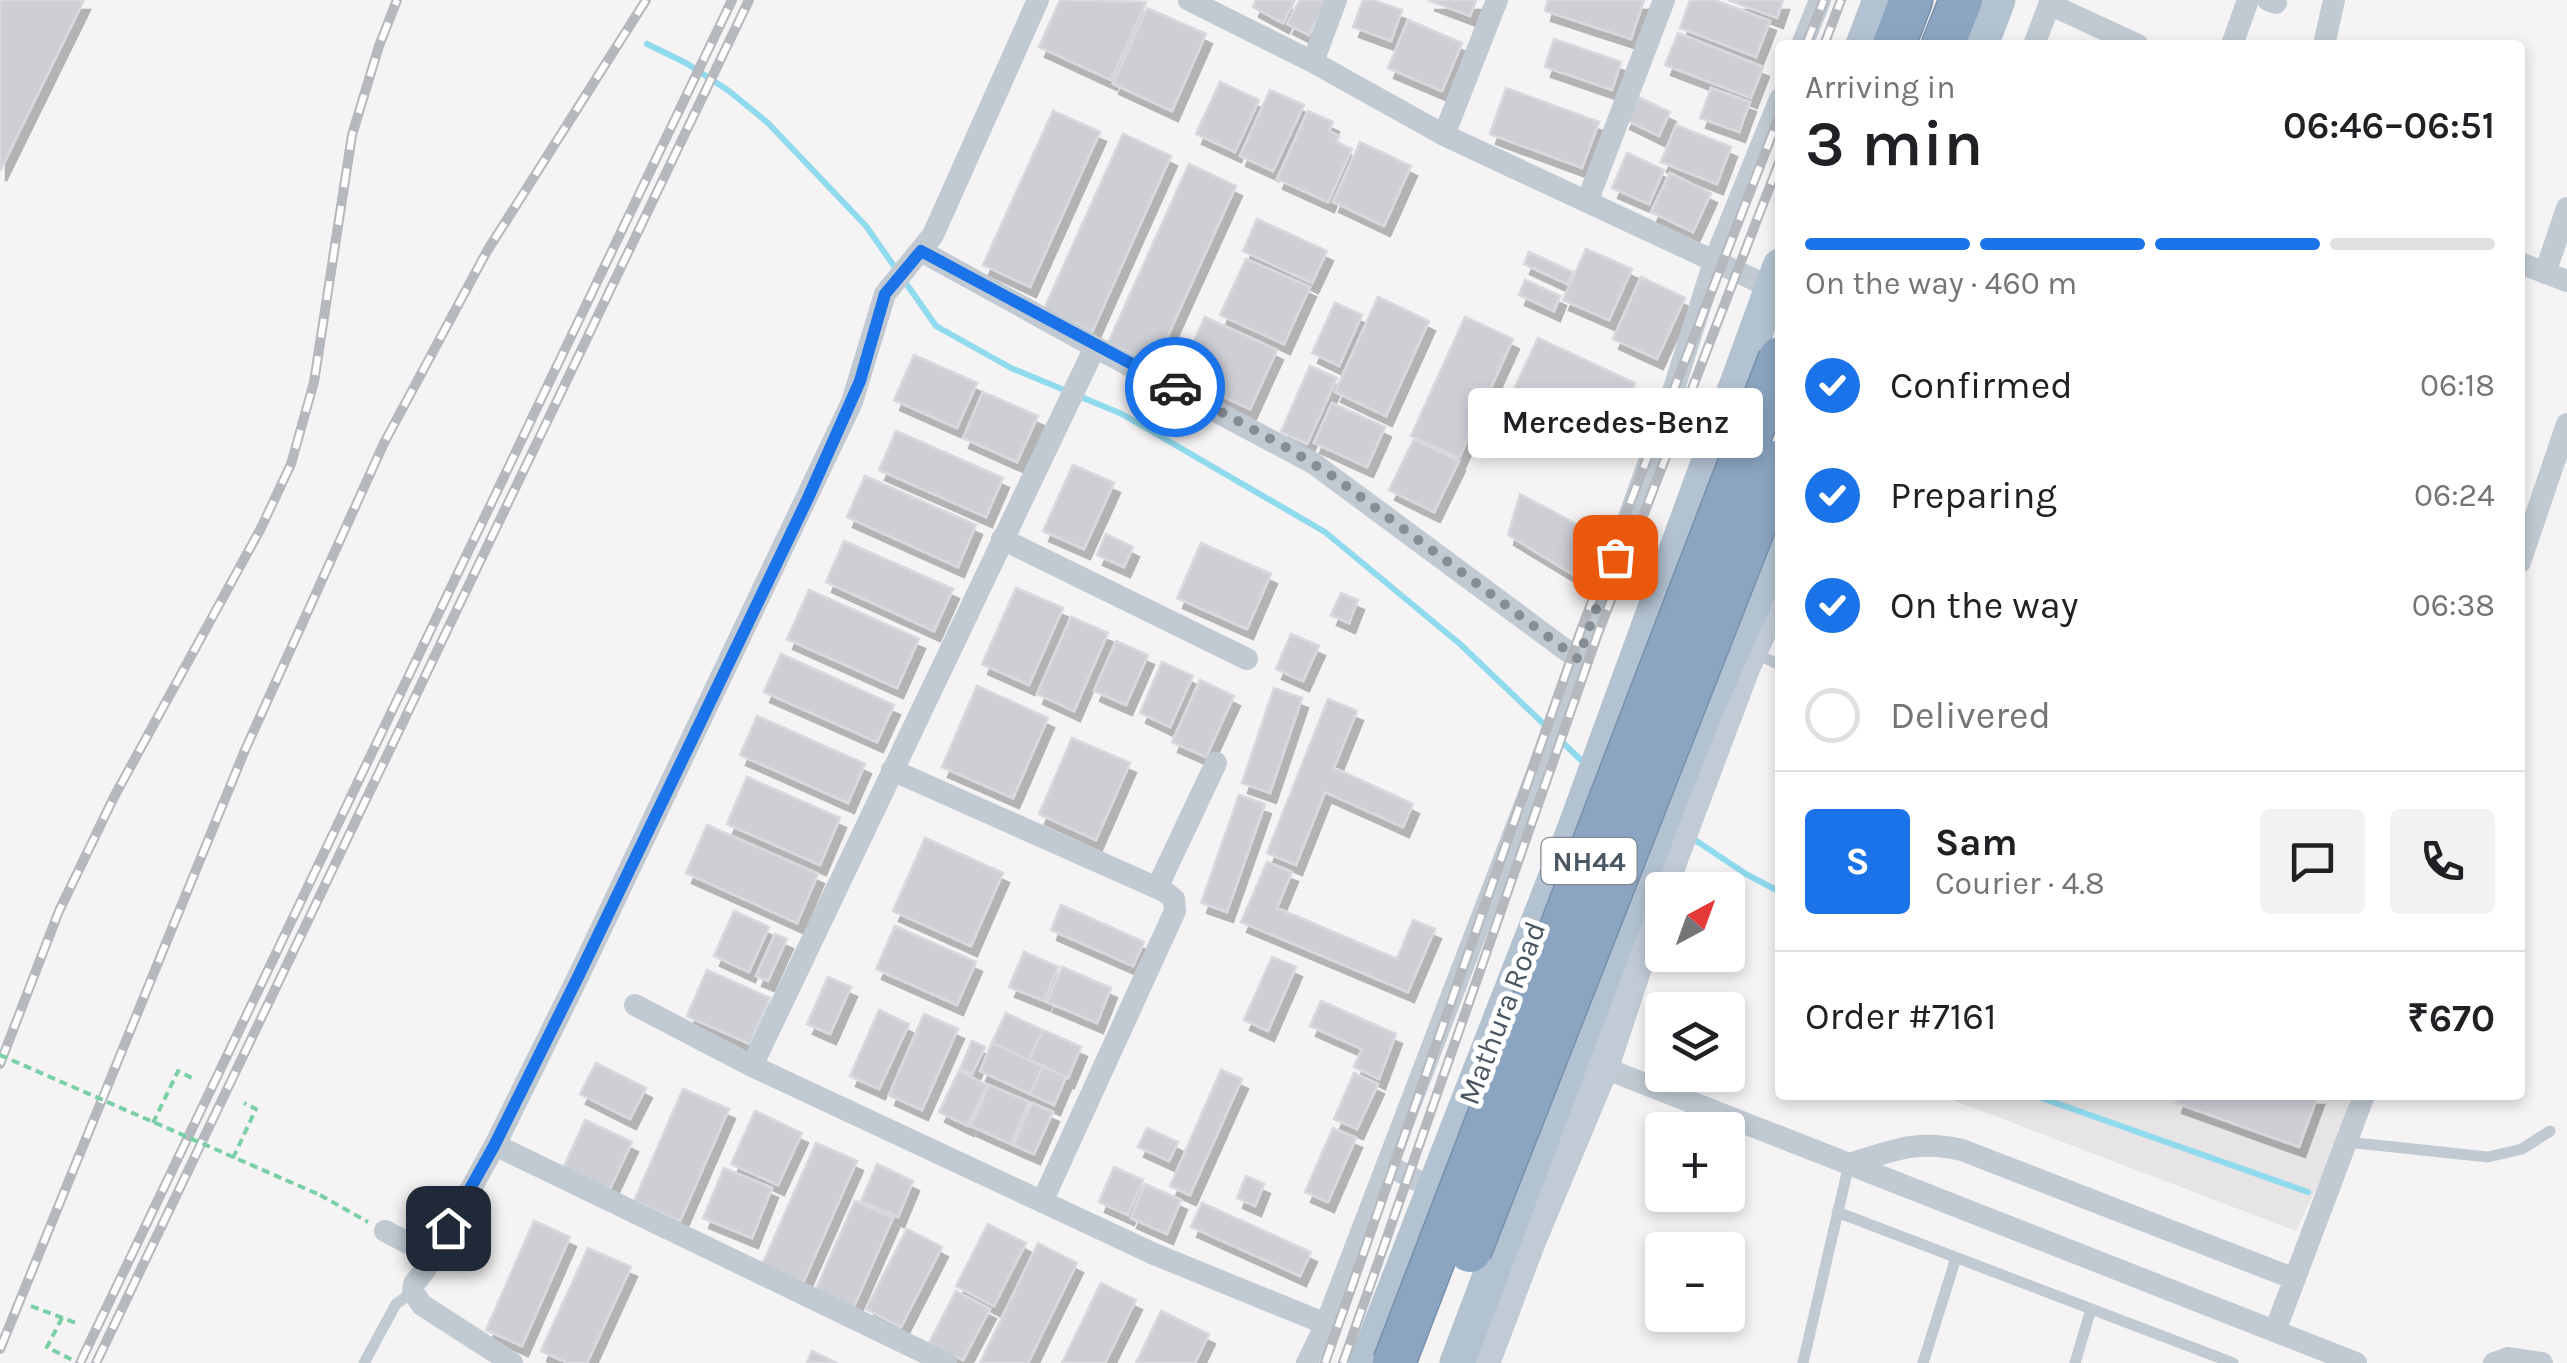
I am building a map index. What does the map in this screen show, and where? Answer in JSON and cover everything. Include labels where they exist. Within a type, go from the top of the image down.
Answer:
[{"type":"highway","points":[[1896,40],[1911,0]]},
{"type":"highway","points":[[1945,40],[1960,0]]},
{"type":"highway","name":"Mathura Road","points":[[1394,1363],[1775,371]]},
{"type":"highway","name":"Mathura Road","points":[[1425,1363],[1775,473]]},
{"type":"main road","points":[[1865,40],[1880,0]]},
{"type":"main road","points":[[1983,40],[1998,0]]},
{"type":"main road","name":"Mathura Road","points":[[1366,1363],[1595,773],[1775,280]]},
{"type":"main road","points":[[1457,1363],[1518,1236],[1587,1061],[1609,960],[1672,827],[1705,712],[1775,555]]},
{"type":"main road","points":[[1536,926],[1609,960]]},
{"type":"main road","points":[[1434,1189],[1518,1236]]},
{"type":"street","points":[[512,1363],[422,1305],[413,1292],[414,1284],[494,1146],[822,466],[860,381],[880,306],[942,217],[1038,0]]},
{"type":"street","points":[[1189,0],[1444,134],[1714,262],[1775,277]]},
{"type":"street","points":[[1313,62],[1336,0]]},
{"type":"street","points":[[1444,134],[1497,0]]},
{"type":"street","points":[[1587,202],[1664,0]]},
{"type":"street","points":[[1804,40],[1820,0]]},
{"type":"street","points":[[2234,40],[2248,0]]},
{"type":"street","points":[[2325,40],[2334,0]]},
{"type":"street","points":[[2036,40],[2050,2],[2128,40]]},
{"type":"street","points":[[1307,1363],[1326,1324],[1561,706],[1664,420],[1714,262],[1775,111]]},
{"type":"street","points":[[2544,273],[2567,208]]},
{"type":"street","points":[[921,251],[1091,355],[1313,463],[1578,659]]},
{"type":"street","points":[[2525,265],[2567,281]]},
{"type":"street","points":[[752,1066],[1091,355]]},
{"type":"street","points":[[2525,547],[2567,424]]},
{"type":"street","points":[[1002,539],[1246,659]]},
{"type":"street","points":[[1775,613],[1766,659],[1672,827],[1587,1061],[2356,1363]]},
{"type":"street","points":[[1157,888],[1216,763]]},
{"type":"street","points":[[892,770],[1174,899],[1175,910],[1042,1202]]},
{"type":"street","points":[[636,1004],[752,1066],[1042,1202],[1182,1266],[1326,1324]]},
{"type":"street","points":[[2275,1332],[2362,1100]]},
{"type":"street","points":[[1850,1164],[1904,1147],[1932,1143],[1962,1150],[2295,1279]]},
{"type":"street","points":[[494,1146],[946,1363]]},
{"type":"street","points":[[1387,1166],[1434,1189]]},
{"type":"street","points":[[385,1231],[433,1256]]},
{"type":"street","points":[[1484,1363],[1518,1236]]},
{"type":"street","points":[[2494,1363],[2508,1358],[2542,1363]]},
{"type":"lane","points":[[2346,1142],[2488,1157],[2522,1149],[2550,1131]]},
{"type":"lane","points":[[1803,1363],[1850,1164]]},
{"type":"lane","points":[[1838,1212],[2233,1363]]},
{"type":"lane","points":[[1923,1363],[1956,1258]]},
{"type":"lane","points":[[364,1363],[396,1304],[413,1292]]},
{"type":"lane","points":[[2075,1363],[2091,1309]]},
{"type":"lane","points":[[2188,1363],[2192,1348]]},
{"type":"path","points":[[0,1054],[320,1195],[385,1231]]},
{"type":"path","points":[[153,1123],[178,1071],[194,1079]]},
{"type":"path","points":[[233,1158],[256,1108],[244,1102]]},
{"type":"path","points":[[31,1306],[76,1323]]},
{"type":"path","points":[[62,1318],[48,1347],[78,1363]]},
{"type":"shaded area","points":[[1953,1100],[2349,1100],[2339,1141],[2296,1231]]},
{"type":"building","points":[[0,0],[84,0],[0,171]]},
{"type":"building","points":[[1060,0],[1146,2],[1111,80],[1039,47]]},
{"type":"building","points":[[1256,0],[1295,0],[1283,23],[1253,7]]},
{"type":"building","points":[[1300,0],[1328,0],[1309,35],[1287,24]]},
{"type":"building","points":[[1363,0],[1402,10],[1391,41],[1353,27]]},
{"type":"building","points":[[1428,0],[1476,0],[1470,16]]},
{"type":"building","points":[[1548,0],[1644,0],[1631,39],[1545,11]]},
{"type":"building","points":[[1690,0],[1715,0],[1770,21],[1756,57],[1680,28]]},
{"type":"building","points":[[1728,0],[1783,0],[1777,18]]},
{"type":"building","points":[[1147,8],[1206,34],[1172,111],[1113,84]]},
{"type":"building","points":[[1408,20],[1462,43],[1442,91],[1388,68]]},
{"type":"building","points":[[1678,33],[1763,67],[1751,98],[1665,65]]},
{"type":"building","points":[[1554,39],[1621,62],[1612,90],[1545,67]]},
{"type":"building","points":[[1220,82],[1259,100],[1235,152],[1196,134]]},
{"type":"building","points":[[1506,88],[1599,122],[1582,168],[1490,134]]},
{"type":"building","points":[[1711,88],[1750,102],[1739,132],[1700,118]]},
{"type":"building","points":[[1270,90],[1304,105],[1273,171],[1240,156]]},
{"type":"building","points":[[1636,96],[1670,112],[1659,136],[1624,119]]},
{"type":"building","points":[[1053,111],[1100,132],[1030,287],[983,265]]},
{"type":"building","points":[[1308,111],[1333,122],[1329,131],[1339,136],[1336,142],[1352,149],[1328,202],[1277,179]]},
{"type":"building","points":[[1676,125],[1731,147],[1717,184],[1661,162]]},
{"type":"building","points":[[1123,134],[1171,156],[1092,332],[1044,309]]},
{"type":"building","points":[[1360,142],[1411,166],[1384,226],[1333,202]]},
{"type":"building","points":[[1627,153],[1664,170],[1649,204],[1612,188]]},
{"type":"building","points":[[1189,164],[1236,186],[1155,364],[1108,343]]},
{"type":"building","points":[[1670,173],[1711,193],[1693,232],[1651,212]]},
{"type":"building","points":[[1257,219],[1327,251],[1312,283],[1243,251]]},
{"type":"building","points":[[1586,249],[1632,269],[1609,320],[1563,300]]},
{"type":"building","points":[[1529,252],[1573,272],[1567,284],[1524,264]]},
{"type":"building","points":[[1246,259],[1310,287],[1284,344],[1220,315]]},
{"type":"building","points":[[1641,277],[1685,298],[1657,359],[1613,339]]},
{"type":"building","points":[[1525,280],[1560,296],[1554,311],[1519,295]]},
{"type":"building","points":[[1378,297],[1429,321],[1386,416],[1335,392]]},
{"type":"building","points":[[1335,303],[1362,315],[1339,366],[1312,353]]},
{"type":"building","points":[[1205,317],[1277,350],[1250,409],[1178,376]]},
{"type":"building","points":[[1465,317],[1513,339],[1459,458],[1411,436]]},
{"type":"building","points":[[1538,338],[1635,383],[1611,436],[1513,391]]},
{"type":"building","points":[[914,355],[977,383],[957,428],[894,400]]},
{"type":"building","points":[[1310,366],[1337,378],[1307,444],[1281,432]]},
{"type":"building","points":[[983,392],[1038,416],[1017,462],[963,438]]},
{"type":"building","points":[[1332,403],[1385,427],[1367,467],[1314,443]]},
{"type":"building","points":[[896,431],[1003,478],[986,517],[879,470]]},
{"type":"building","points":[[1414,439],[1459,461],[1434,512],[1389,490]]},
{"type":"building","points":[[1073,465],[1114,483],[1084,549],[1043,531]]},
{"type":"building","points":[[865,476],[976,525],[958,567],[847,517]]},
{"type":"building","points":[[1520,494],[1588,530],[1574,575],[1508,535]]},
{"type":"building","points":[[1106,534],[1133,547],[1124,567],[1097,555]]},
{"type":"building","points":[[844,541],[953,589],[934,631],[826,582]]},
{"type":"building","points":[[1201,543],[1271,574],[1247,629],[1177,598]]},
{"type":"building","points":[[1016,588],[1063,608],[1029,685],[982,664]]},
{"type":"building","points":[[809,590],[919,639],[897,688],[787,639]]},
{"type":"building","points":[[1341,593],[1358,600],[1349,623],[1331,615]]},
{"type":"building","points":[[1071,617],[1108,633],[1074,711],[1037,694]]},
{"type":"building","points":[[1291,634],[1319,646],[1303,681],[1276,669]]},
{"type":"building","points":[[1116,641],[1148,655],[1126,705],[1094,691]]},
{"type":"building","points":[[781,654],[894,705],[877,742],[764,692]]},
{"type":"building","points":[[1162,662],[1193,676],[1170,727],[1140,713]]},
{"type":"building","points":[[1200,680],[1234,696],[1206,757],[1172,742]]},
{"type":"building","points":[[977,686],[1048,718],[1013,798],[942,767]]},
{"type":"building","points":[[1274,688],[1302,698],[1270,793],[1242,783]]},
{"type":"building","points":[[1328,699],[1357,711],[1334,768],[1413,804],[1403,827],[1325,792],[1296,865],[1267,853]]},
{"type":"building","points":[[757,716],[865,764],[848,803],[740,755]]},
{"type":"building","points":[[1072,738],[1130,763],[1096,840],[1039,814]]},
{"type":"building","points":[[747,777],[840,818],[820,865],[727,824]]},
{"type":"building","points":[[1239,795],[1265,804],[1227,912],[1201,903]]},
{"type":"building","points":[[707,825],[818,874],[797,923],[686,873]]},
{"type":"building","points":[[925,838],[1003,873],[971,946],[893,911]]},
{"type":"building","points":[[1267,862],[1292,872],[1277,908],[1397,959],[1413,920],[1435,929],[1408,992],[1241,922]]},
{"type":"building","points":[[1061,905],[1144,942],[1133,966],[1051,930]]},
{"type":"building","points":[[734,911],[769,927],[749,972],[714,956]]},
{"type":"building","points":[[895,926],[976,962],[957,1005],[876,969]]},
{"type":"building","points":[[775,934],[787,939],[768,981],[756,976]]},
{"type":"building","points":[[1024,952],[1058,967],[1044,1001],[1009,987]]},
{"type":"building","points":[[1272,957],[1296,967],[1268,1031],[1244,1020]]},
{"type":"building","points":[[1062,967],[1111,988],[1097,1023],[1047,1002]]},
{"type":"building","points":[[707,970],[770,998],[750,1044],[687,1016]]},
{"type":"building","points":[[828,977],[851,987],[830,1034],[807,1024]]},
{"type":"building","points":[[1321,1001],[1396,1034],[1379,1079],[1354,1067],[1362,1049],[1310,1026]]},
{"type":"building","points":[[879,1010],[909,1024],[879,1089],[850,1076]]},
{"type":"building","points":[[1006,1013],[1043,1030],[1029,1060],[992,1043]]},
{"type":"building","points":[[924,1014],[958,1029],[922,1110],[889,1095]]},
{"type":"building","points":[[1043,1030],[1081,1047],[1068,1078],[1029,1060]]},
{"type":"building","points":[[972,1041],[985,1047],[972,1074],[960,1069]]},
{"type":"building","points":[[992,1043],[1043,1066],[1030,1094],[980,1071]]},
{"type":"building","points":[[596,1063],[646,1088],[630,1119],[580,1094]]},
{"type":"building","points":[[1043,1066],[1066,1077],[1054,1105],[1030,1094]]},
{"type":"building","points":[[1221,1070],[1242,1079],[1190,1195],[1170,1186]]},
{"type":"building","points":[[959,1071],[987,1085],[968,1126],[939,1112]]},
{"type":"building","points":[[1354,1073],[1378,1084],[1357,1129],[1334,1119]]},
{"type":"building","points":[[989,1085],[1029,1102],[1011,1144],[971,1126]]},
{"type":"building","points":[[683,1089],[729,1109],[680,1221],[634,1201]]},
{"type":"building","points":[[2177,1100],[2316,1100],[2299,1147],[2176,1103]]},
{"type":"building","points":[[1032,1103],[1053,1112],[1034,1154],[1013,1145]]},
{"type":"building","points":[[755,1111],[802,1133],[778,1185],[731,1164]]},
{"type":"building","points":[[585,1120],[632,1142],[608,1193],[562,1171]]},
{"type":"building","points":[[1147,1128],[1178,1142],[1169,1161],[1138,1147]]},
{"type":"building","points":[[1333,1128],[1356,1138],[1328,1202],[1305,1192]]},
{"type":"building","points":[[816,1143],[857,1161],[803,1283],[762,1265]]},
{"type":"building","points":[[877,1164],[913,1181],[898,1217],[861,1201]]},
{"type":"building","points":[[1114,1167],[1143,1180],[1128,1215],[1099,1202]]},
{"type":"building","points":[[724,1168],[772,1188],[752,1238],[703,1218]]},
{"type":"building","points":[[1246,1176],[1264,1184],[1255,1206],[1237,1198]]},
{"type":"building","points":[[1145,1184],[1181,1200],[1167,1234],[1131,1218]]},
{"type":"building","points":[[855,1201],[893,1218],[851,1313],[813,1296]]},
{"type":"building","points":[[1202,1203],[1311,1252],[1300,1276],[1191,1227]]},
{"type":"building","points":[[534,1221],[570,1237],[522,1346],[486,1330]]},
{"type":"building","points":[[988,1224],[1026,1243],[994,1306],[956,1286]]},
{"type":"building","points":[[907,1229],[942,1247],[901,1327],[866,1309]]},
{"type":"building","points":[[1038,1243],[1077,1263],[1028,1363],[980,1363]]},
{"type":"building","points":[[588,1248],[631,1267],[587,1363],[568,1363],[541,1351]]},
{"type":"building","points":[[1101,1283],[1136,1300],[1105,1363],[1062,1363]]},
{"type":"building","points":[[956,1291],[990,1309],[963,1360],[929,1343]]},
{"type":"building","points":[[1161,1311],[1209,1334],[1195,1363],[1136,1363]]},
{"type":"building","points":[[812,1351],[837,1363],[807,1363]]},
{"type":"waterway","points":[[647,44],[729,91],[768,123],[866,226],[936,326],[1011,368],[1122,414],[1325,532],[1460,644],[1549,729]]},
{"type":"waterway","points":[[1558,738],[1585,764]]},
{"type":"waterway","points":[[1689,836],[1775,889]]},
{"type":"waterway","points":[[2047,1100],[2308,1192]]},
{"type":"railway","points":[[0,1064],[59,911],[114,797],[261,528],[291,464],[314,382],[352,135],[397,0]]},
{"type":"railway","points":[[0,1349],[245,750],[384,443],[487,251],[646,0]]},
{"type":"railway","points":[[80,1363],[732,0]]},
{"type":"railway","points":[[96,1363],[749,0]]},
{"type":"railway","points":[[1808,40],[1824,0]]},
{"type":"railway","points":[[1826,40],[1841,0]]},
{"type":"railway","points":[[1325,1363],[1581,630],[1775,127]]},
{"type":"railway","points":[[1343,1363],[1597,636],[1775,173]]},
{"type":"way so far","points":[[1175,387],[1334,477],[1578,659],[1615,557]]},
{"type":"place","name":"Mercedes-Benz","points":[[1615,557]]},
{"type":"route","points":[[448,1228],[494,1146],[579,975],[808,498],[852,402],[880,306],[893,281],[921,251],[1175,387]]}]
